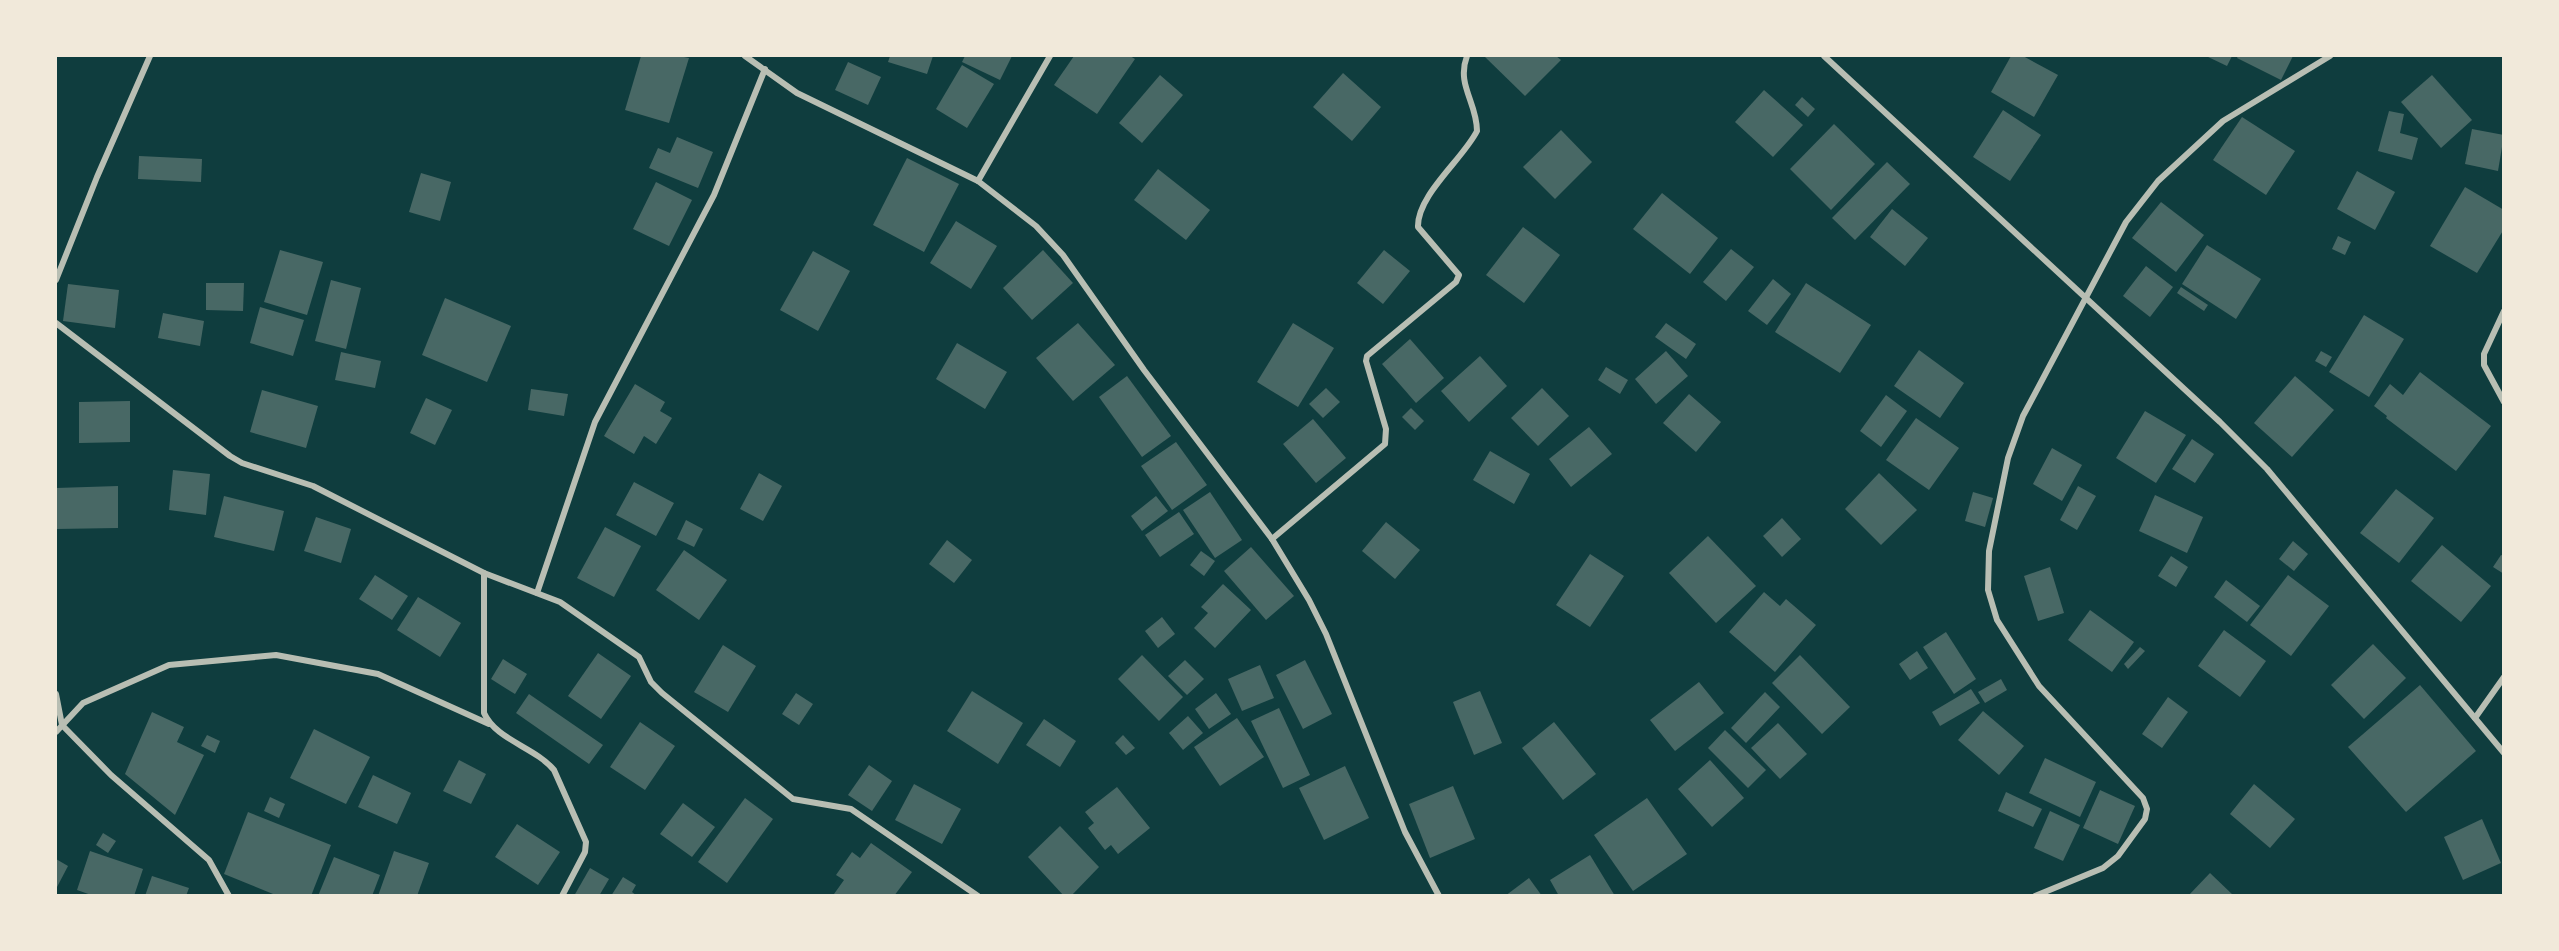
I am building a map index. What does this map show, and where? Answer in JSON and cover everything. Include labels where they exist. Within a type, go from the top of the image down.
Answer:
[{"type":"street","points":[[56,280],[150,56]]},
{"type":"street","points":[[745,56],[797,93],[978,181],[1036,226],[1063,255],[1144,370],[1272,539],[1313,608],[1405,832],[1439,896]]},
{"type":"street","points":[[978,181],[1050,56]]},
{"type":"street","points":[[1272,539],[1385,444],[1386,429],[1365,361],[1367,356],[1456,282],[1459,275],[1418,227],[1418,219],[1425,203],[1477,131],[1477,122],[1462,76],[1467,56]]},
{"type":"street","points":[[1824,56],[2220,422],[2267,469],[2504,753]]},
{"type":"street","points":[[2035,896],[2103,868],[2118,856],[2139,829],[2145,819],[2147,809],[2143,798],[2039,686],[1997,620],[1988,590],[1989,551],[2007,458],[2023,416],[2126,222],[2158,181],[2223,121],[2330,56]]},
{"type":"street","points":[[537,593],[595,422],[714,195],[765,69]]},
{"type":"street","points":[[2504,311],[2484,354],[2484,364],[2504,402]]},
{"type":"street","points":[[56,323],[242,463],[313,486],[484,573],[560,602],[639,657],[651,682],[662,693],[793,799],[851,809],[978,896]]},
{"type":"street","points":[[484,573],[484,713],[489,724]]},
{"type":"street","points":[[56,732],[83,703],[169,665],[276,655],[378,674],[489,724],[546,761],[554,770],[586,842],[585,852],[561,896]]},
{"type":"street","points":[[2475,718],[2504,676]]},
{"type":"street","points":[[56,694],[62,725],[111,775],[209,860],[229,896]]},
{"type":"building","points":[[641,56],[689,58],[669,123],[625,110]]},
{"type":"building","points":[[890,56],[933,56],[927,74],[888,62]]},
{"type":"building","points":[[965,56],[1012,56],[1000,80],[962,62]]},
{"type":"building","points":[[1074,56],[1130,56],[1135,59],[1097,114],[1054,85]]},
{"type":"building","points":[[1484,56],[1556,56],[1561,60],[1525,96]]},
{"type":"building","points":[[2011,56],[2023,56],[2058,75],[2034,117],[1991,92]]},
{"type":"building","points":[[2206,56],[2232,56],[2227,66]]},
{"type":"building","points":[[2238,56],[2293,56],[2281,80],[2237,58]]},
{"type":"building","points":[[848,62],[881,77],[868,105],[835,90]]},
{"type":"building","points":[[962,65],[994,84],[967,128],[936,109]]},
{"type":"building","points":[[1343,73],[1381,107],[1352,141],[1313,107]]},
{"type":"building","points":[[1160,75],[1183,95],[1142,143],[1119,123]]},
{"type":"building","points":[[2432,75],[2472,120],[2441,148],[2401,102]]},
{"type":"building","points":[[1764,90],[1803,125],[1773,157],[1735,122]]},
{"type":"building","points":[[1802,97],[1815,109],[1808,117],[1795,105]]},
{"type":"building","points":[[2003,110],[2041,135],[2010,181],[1973,157]]},
{"type":"building","points":[[2389,111],[2404,114],[2400,133],[2418,138],[2412,160],[2378,151]]},
{"type":"building","points":[[2242,117],[2295,151],[2266,195],[2213,160]]},
{"type":"building","points":[[1834,124],[1875,164],[1831,210],[1790,169]]},
{"type":"building","points":[[2472,129],[2504,135],[2498,171],[2465,164]]},
{"type":"building","points":[[1561,130],[1592,162],[1555,199],[1523,167]]},
{"type":"building","points":[[677,137],[713,152],[698,188],[649,168],[658,148],[670,153]]},
{"type":"building","points":[[139,156],[202,159],[201,182],[138,179]]},
{"type":"building","points":[[907,158],[959,184],[924,252],[873,225]]},
{"type":"building","points":[[1887,162],[1910,184],[1855,240],[1832,218]]},
{"type":"building","points":[[1158,169],[1210,210],[1186,240],[1134,200]]},
{"type":"building","points":[[2357,171],[2395,192],[2375,230],[2337,209]]},
{"type":"building","points":[[421,173],[451,182],[440,221],[409,212]]},
{"type":"building","points":[[656,182],[692,200],[669,246],[633,229]]},
{"type":"building","points":[[2465,187],[2504,210],[2504,229],[2477,273],[2430,246]]},
{"type":"building","points":[[1662,193],[1718,238],[1690,274],[1633,229]]},
{"type":"building","points":[[2161,202],[2204,235],[2176,272],[2132,238]]},
{"type":"building","points":[[1892,209],[1928,238],[1905,266],[1870,237]]},
{"type":"building","points":[[956,221],[997,246],[971,289],[930,263]]},
{"type":"building","points":[[1523,227],[1560,255],[1524,303],[1486,275]]},
{"type":"building","points":[[2338,236],[2351,242],[2345,255],[2332,249]]},
{"type":"building","points":[[2207,245],[2261,279],[2236,319],[2182,284]]},
{"type":"building","points":[[1731,249],[1754,267],[1726,301],[1703,282]]},
{"type":"building","points":[[280,250],[323,262],[307,315],[264,302]]},
{"type":"building","points":[[1043,250],[1073,283],[1032,320],[1003,288]]},
{"type":"building","points":[[1384,250],[1410,271],[1383,304],[1357,283]]},
{"type":"building","points":[[813,251],[850,271],[818,331],[780,310]]},
{"type":"building","points":[[2146,266],[2173,287],[2150,317],[2123,296]]},
{"type":"building","points":[[1773,279],[1791,294],[1767,325],[1748,311]]},
{"type":"building","points":[[331,280],[361,288],[346,349],[315,341]]},
{"type":"building","points":[[206,283],[244,283],[243,311],[206,310]]},
{"type":"building","points":[[1806,283],[1871,325],[1840,373],[1775,332]]},
{"type":"building","points":[[68,284],[119,290],[115,328],[63,321]]},
{"type":"building","points":[[2181,287],[2208,305],[2204,311],[2177,293]]},
{"type":"building","points":[[445,298],[511,326],[487,382],[422,355]]},
{"type":"building","points":[[260,307],[304,320],[293,356],[250,343]]},
{"type":"building","points":[[163,313],[204,321],[200,346],[158,338]]},
{"type":"building","points":[[2364,315],[2404,339],[2369,397],[2329,372]]},
{"type":"building","points":[[1078,323],[1115,365],[1073,401],[1036,358]]},
{"type":"building","points":[[1293,323],[1334,348],[1298,407],[1257,382]]},
{"type":"building","points":[[1666,323],[1696,344],[1686,359],[1655,337]]},
{"type":"building","points":[[1410,339],[1444,378],[1416,403],[1382,364]]},
{"type":"building","points":[[957,343],[1007,372],[985,409],[936,379]]},
{"type":"building","points":[[1919,350],[1964,383],[1940,418],[1894,386]]},
{"type":"building","points":[[1666,351],[1688,376],[1656,404],[1635,379]]},
{"type":"building","points":[[2321,351],[2332,357],[2326,367],[2315,361]]},
{"type":"building","points":[[341,352],[381,361],[375,388],[335,380]]},
{"type":"building","points":[[1480,356],[1507,386],[1469,422],[1441,391]]},
{"type":"building","points":[[1606,367],[1628,380],[1620,394],[1598,380]]},
{"type":"building","points":[[2420,372],[2491,426],[2456,471],[2386,418],[2387,416],[2374,406],[2390,384],[2403,395]]},
{"type":"building","points":[[1127,376],[1171,436],[1142,457],[1099,397]]},
{"type":"building","points":[[2295,376],[2334,410],[2292,457],[2254,423]]},
{"type":"building","points":[[635,384],[665,402],[660,411],[672,418],[656,444],[644,436],[634,454],[604,436]]},
{"type":"building","points":[[1326,388],[1340,402],[1323,418],[1309,404]]},
{"type":"building","points":[[1542,388],[1569,416],[1538,446],[1511,418]]},
{"type":"building","points":[[531,389],[568,394],[564,416],[528,410]]},
{"type":"building","points":[[262,390],[318,406],[306,448],[250,432]]},
{"type":"building","points":[[1689,394],[1721,422],[1696,452],[1663,423]]},
{"type":"building","points":[[1886,395],[1907,411],[1881,447],[1860,431]]},
{"type":"building","points":[[426,398],[452,410],[435,445],[410,433]]},
{"type":"building","points":[[130,401],[130,442],[79,443],[79,402]]},
{"type":"building","points":[[1411,408],[1424,421],[1415,430],[1402,417]]},
{"type":"building","points":[[2145,411],[2186,435],[2156,483],[2116,458]]},
{"type":"building","points":[[1916,418],[1959,448],[1929,490],[1886,460]]},
{"type":"building","points":[[1313,419],[1346,458],[1316,483],[1283,444]]},
{"type":"building","points":[[1589,427],[1612,454],[1571,487],[1549,459]]},
{"type":"building","points":[[2192,439],[2214,454],[2195,483],[2172,469]]},
{"type":"building","points":[[1176,442],[1207,485],[1172,510],[1141,466]]},
{"type":"building","points":[[2052,448],[2082,465],[2062,501],[2033,484]]},
{"type":"building","points":[[1490,451],[1530,474],[1514,504],[1473,480]]},
{"type":"building","points":[[173,470],[210,474],[206,515],[169,510]]},
{"type":"building","points":[[759,473],[782,486],[763,521],[740,509]]},
{"type":"building","points":[[1879,473],[1917,510],[1881,545],[1845,509]]},
{"type":"building","points":[[634,482],[674,503],[656,536],[616,515]]},
{"type":"building","points":[[118,486],[118,528],[56,529],[56,488]]},
{"type":"building","points":[[2078,486],[2096,496],[2077,530],[2060,520]]},
{"type":"building","points":[[2396,489],[2434,518],[2399,563],[2360,533]]},
{"type":"building","points":[[1210,492],[1242,540],[1215,558],[1183,510]]},
{"type":"building","points":[[1973,492],[1993,498],[1985,527],[1965,521]]},
{"type":"building","points":[[2155,495],[2203,517],[2187,553],[2139,531]]},
{"type":"building","points":[[224,496],[284,511],[274,551],[214,537]]},
{"type":"building","points":[[1156,496],[1168,511],[1142,531],[1131,516]]},
{"type":"building","points":[[1179,512],[1194,534],[1160,557],[1145,535]]},
{"type":"building","points":[[316,517],[351,529],[341,563],[304,551]]},
{"type":"building","points":[[1782,518],[1801,539],[1782,557],[1763,536]]},
{"type":"building","points":[[686,520],[703,529],[694,547],[677,539]]},
{"type":"building","points":[[1386,522],[1420,550],[1395,579],[1362,551]]},
{"type":"building","points":[[605,527],[641,546],[614,597],[577,578]]},
{"type":"building","points":[[1708,536],[1756,586],[1716,623],[1669,573]]},
{"type":"building","points":[[947,540],[972,560],[954,583],[929,564]]},
{"type":"building","points":[[2293,541],[2308,554],[2294,571],[2279,559]]},
{"type":"building","points":[[2442,545],[2491,586],[2461,622],[2411,581]]},
{"type":"building","points":[[1251,547],[1294,596],[1266,620],[1224,571]]},
{"type":"building","points":[[684,550],[727,580],[699,620],[656,590]]},
{"type":"building","points":[[1201,551],[1215,561],[1204,576],[1190,565]]},
{"type":"building","points":[[1590,554],[1624,576],[1590,627],[1556,605]]},
{"type":"building","points":[[2501,555],[2504,556],[2504,574],[2493,567]]},
{"type":"building","points":[[2171,556],[2188,567],[2176,587],[2158,576]]},
{"type":"building","points":[[2050,567],[2064,613],[2038,621],[2024,576]]},
{"type":"building","points":[[375,575],[408,596],[392,620],[359,599]]},
{"type":"building","points":[[2288,575],[2329,606],[2291,656],[2250,625]]},
{"type":"building","points":[[2226,580],[2260,606],[2247,622],[2214,597]]},
{"type":"building","points":[[1223,584],[1251,610],[1215,648],[1194,628],[1208,613],[1201,607]]},
{"type":"building","points":[[1764,592],[1780,606],[1786,599],[1816,625],[1775,672],[1729,632]]},
{"type":"building","points":[[418,597],[461,623],[440,657],[397,630]]},
{"type":"building","points":[[2090,610],[2134,642],[2112,672],[2068,640]]},
{"type":"building","points":[[1162,617],[1175,634],[1158,648],[1145,631]]},
{"type":"building","points":[[2224,630],[2266,661],[2240,697],[2198,666]]},
{"type":"building","points":[[1946,632],[1976,679],[1954,694],[1923,647]]},
{"type":"building","points":[[2373,644],[2406,678],[2364,719],[2331,685]]},
{"type":"building","points":[[723,645],[756,666],[728,712],[694,692]]},
{"type":"building","points":[[2140,647],[2145,651],[2128,669],[2124,664]]},
{"type":"building","points":[[1917,651],[1928,668],[1910,680],[1899,664]]},
{"type":"building","points":[[598,653],[631,676],[601,719],[568,696]]},
{"type":"building","points":[[1142,655],[1183,697],[1159,721],[1118,679]]},
{"type":"building","points":[[1800,655],[1850,707],[1822,734],[1772,683]]},
{"type":"building","points":[[503,659],[527,674],[515,694],[491,679]]},
{"type":"building","points":[[1185,660],[1204,679],[1187,695],[1168,676]]},
{"type":"building","points":[[1305,660],[1332,714],[1303,729],[1276,675]]},
{"type":"building","points":[[1260,665],[1274,698],[1242,711],[1228,679]]},
{"type":"building","points":[[2001,679],[2007,690],[1985,703],[1978,692]]},
{"type":"building","points":[[1699,682],[1724,713],[1675,751],[1650,720]]},
{"type":"building","points":[[2420,685],[2476,751],[2406,812],[2348,747]]},
{"type":"building","points":[[1971,689],[1980,703],[1940,726],[1932,712]]},
{"type":"building","points":[[972,691],[1023,723],[998,764],[947,731]]},
{"type":"building","points":[[1480,691],[1502,743],[1474,755],[1453,702]]},
{"type":"building","points":[[1765,692],[1780,707],[1746,743],[1731,728]]},
{"type":"building","points":[[796,693],[813,704],[799,725],[782,714]]},
{"type":"building","points":[[1216,693],[1231,714],[1209,729],[1195,709]]},
{"type":"building","points":[[529,694],[603,745],[589,764],[516,713]]},
{"type":"building","points":[[2168,697],[2188,712],[2162,748],[2142,734]]},
{"type":"building","points":[[1279,708],[1310,775],[1283,788],[1251,721]]},
{"type":"building","points":[[1983,711],[2024,746],[1999,775],[1958,740]]},
{"type":"building","points":[[152,712],[184,727],[177,742],[204,755],[175,815],[125,774]]},
{"type":"building","points":[[1188,716],[1203,733],[1183,750],[1169,733]]},
{"type":"building","points":[[1237,718],[1264,757],[1220,786],[1194,747]]},
{"type":"building","points":[[1044,719],[1076,741],[1060,767],[1026,745]]},
{"type":"building","points":[[640,722],[675,746],[645,790],[610,767]]},
{"type":"building","points":[[1554,722],[1596,774],[1563,800],[1522,748]]},
{"type":"building","points":[[1778,723],[1807,754],[1780,779],[1751,748]]},
{"type":"building","points":[[314,729],[370,757],[346,804],[290,778]]},
{"type":"building","points":[[1725,730],[1766,770],[1748,788],[1708,748]]},
{"type":"building","points":[[207,735],[220,741],[215,753],[201,746]]},
{"type":"building","points":[[1123,735],[1135,748],[1126,755],[1115,743]]},
{"type":"building","points":[[2045,758],[2096,782],[2080,817],[2029,793]]},
{"type":"building","points":[[459,760],[486,774],[471,804],[443,791]]},
{"type":"building","points":[[1710,760],[1744,798],[1712,827],[1678,789]]},
{"type":"building","points":[[869,765],[892,781],[872,811],[848,795]]},
{"type":"building","points":[[1345,766],[1369,818],[1324,840],[1299,788]]},
{"type":"building","points":[[373,775],[411,793],[397,824],[358,807]]},
{"type":"building","points":[[914,784],[961,809],[942,844],[895,820]]},
{"type":"building","points":[[2254,784],[2295,819],[2270,848],[2230,814]]},
{"type":"building","points":[[1453,786],[1475,839],[1430,858],[1409,804]]},
{"type":"building","points":[[1117,787],[1150,828],[1118,854],[1111,845],[1105,850],[1088,828],[1094,823],[1085,812]]},
{"type":"building","points":[[2100,790],[2135,806],[2118,844],[2083,828]]},
{"type":"building","points":[[2006,792],[2042,809],[2033,827],[1998,811]]},
{"type":"building","points":[[270,797],[285,804],[279,818],[264,811]]},
{"type":"building","points":[[745,798],[773,819],[727,883],[698,862]]},
{"type":"building","points":[[1647,798],[1687,854],[1633,891],[1594,835]]},
{"type":"building","points":[[683,803],[715,827],[692,857],[660,834]]},
{"type":"building","points":[[2050,811],[2080,825],[2063,861],[2034,848]]},
{"type":"building","points":[[248,812],[331,845],[311,896],[278,896],[224,874]]},
{"type":"building","points":[[2482,819],[2501,863],[2463,880],[2444,837]]},
{"type":"building","points":[[517,824],[560,852],[538,885],[495,857]]},
{"type":"building","points":[[1060,826],[1099,867],[1071,896],[1064,896],[1028,857]]},
{"type":"building","points":[[103,833],[116,841],[108,853],[96,845]]},
{"type":"building","points":[[871,843],[912,872],[894,896],[835,896],[834,894],[844,880],[836,875],[852,852],[860,858]]},
{"type":"building","points":[[90,851],[143,869],[134,896],[94,896],[77,890]]},
{"type":"building","points":[[394,851],[429,863],[417,896],[378,896]]},
{"type":"building","points":[[1590,855],[1615,896],[1559,896],[1550,880]]},
{"type":"building","points":[[334,857],[380,875],[372,896],[318,896]]},
{"type":"building","points":[[56,859],[68,866],[56,889]]},
{"type":"building","points":[[590,868],[609,879],[599,896],[574,896]]},
{"type":"building","points":[[2210,873],[2234,896],[2188,896]]},
{"type":"building","points":[[152,876],[189,888],[186,896],[145,896]]},
{"type":"building","points":[[623,877],[636,885],[632,892],[637,896],[611,896]]},
{"type":"building","points":[[1529,878],[1542,896],[1505,896]]}]
